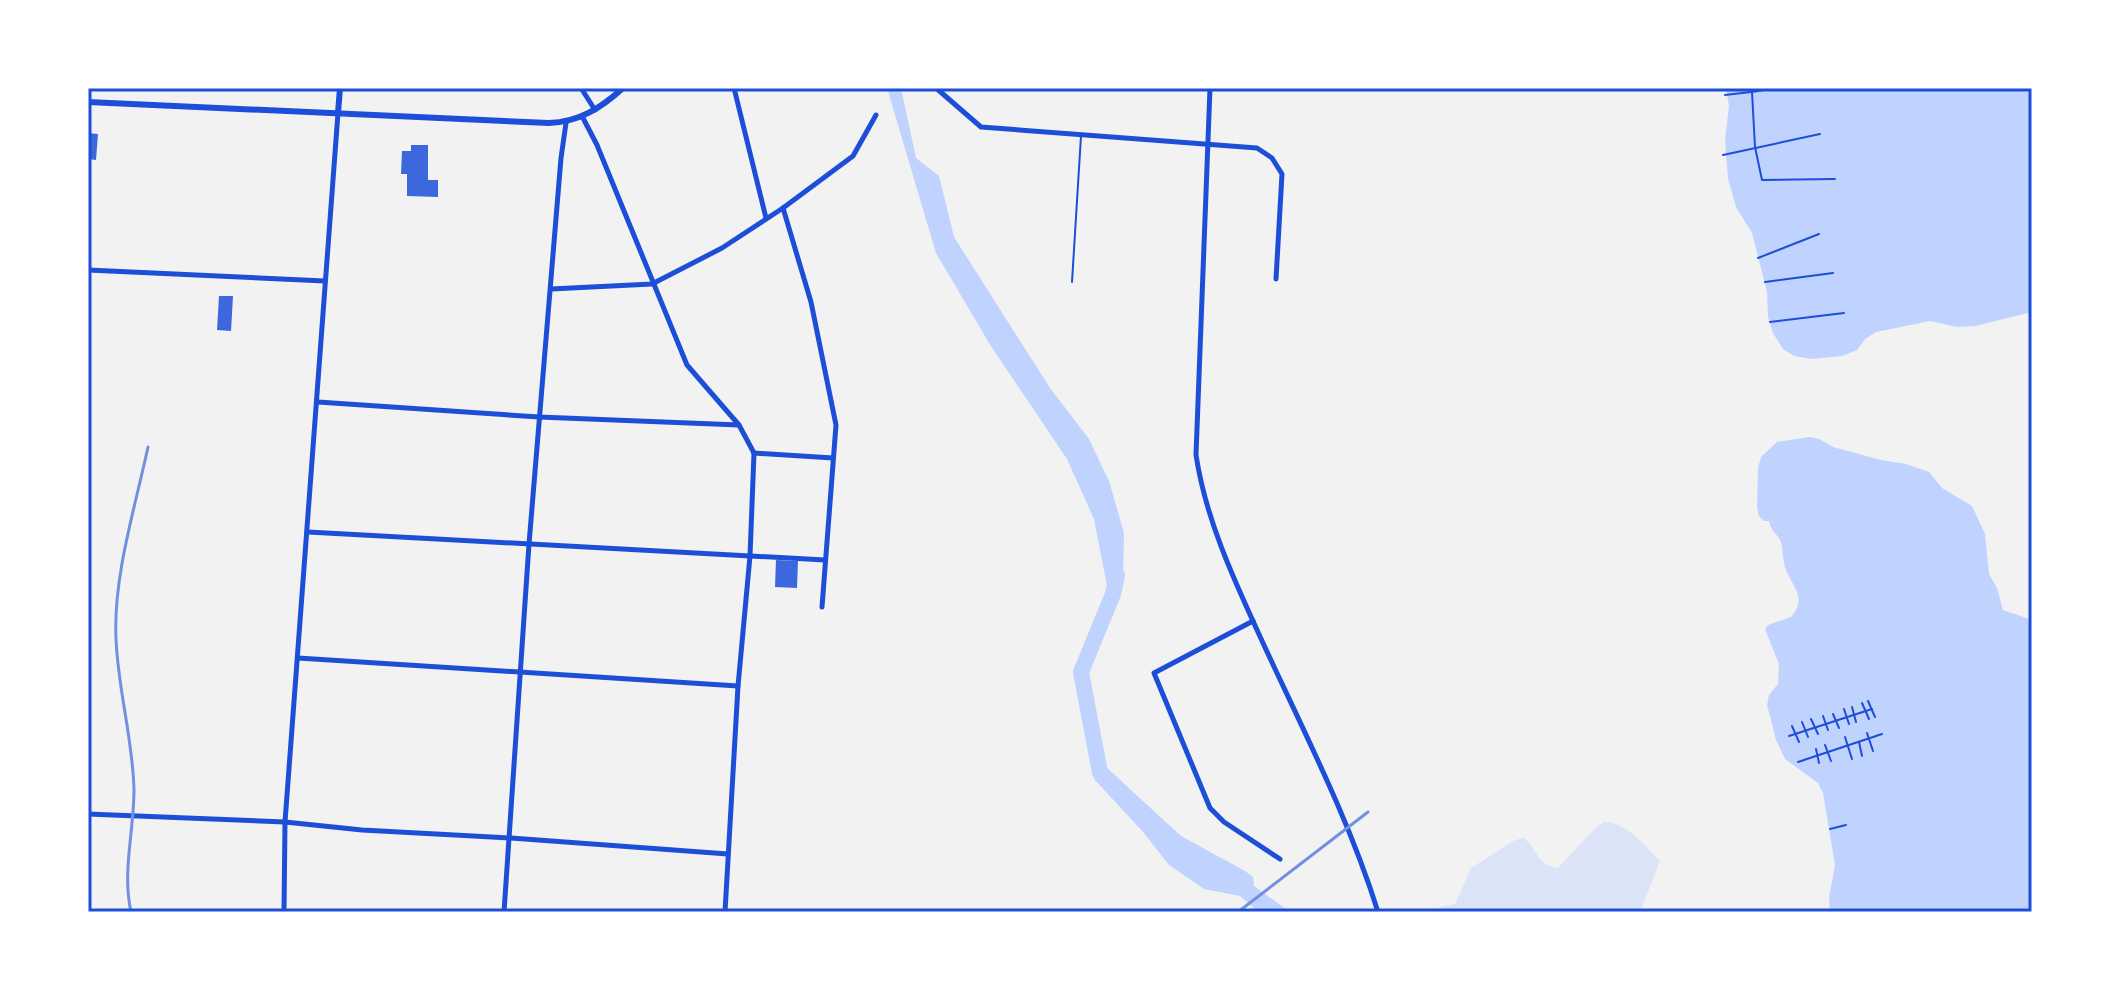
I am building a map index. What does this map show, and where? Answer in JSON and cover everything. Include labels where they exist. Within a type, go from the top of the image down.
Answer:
[{"type":"main road","points":[[338,113],[340,88]]},
{"type":"main road","points":[[88,102],[566,123],[583,118],[623,88]]},
{"type":"street","points":[[581,88],[595,110]]},
{"type":"street","points":[[734,88],[766,218]]},
{"type":"street","points":[[936,88],[981,127],[1257,148],[1272,158],[1282,174],[1276,279]]},
{"type":"street","points":[[1210,88],[1196,455],[1201,490],[1253,621],[1348,828],[1378,912]]},
{"type":"street","points":[[284,912],[285,822],[338,113]]},
{"type":"street","points":[[551,289],[652,284],[722,248],[853,156],[876,115]]},
{"type":"street","points":[[583,118],[597,145],[687,365],[739,425],[754,453],[750,556],[738,686],[725,912]]},
{"type":"street","points":[[504,912],[529,544],[566,123]]},
{"type":"street","points":[[783,208],[811,302],[836,425],[822,607]]},
{"type":"street","points":[[88,270],[325,281]]},
{"type":"street","points":[[318,402],[539,417],[739,425]]},
{"type":"street","points":[[754,453],[833,458]]},
{"type":"street","points":[[308,532],[825,560]]},
{"type":"street","points":[[1253,621],[1154,673],[1210,808],[1224,822],[1280,859]]},
{"type":"street","points":[[298,658],[738,686]]},
{"type":"street","points":[[88,814],[285,822],[362,830],[728,854]]},
{"type":"lane","points":[[1072,282],[1081,136]]},
{"type":"path","points":[[1725,95],[1777,88]]},
{"type":"path","points":[[1752,92],[1755,147],[1762,180],[1835,179]]},
{"type":"path","points":[[1723,155],[1820,134]]},
{"type":"path","points":[[1758,258],[1819,234]]},
{"type":"path","points":[[1765,282],[1833,273]]},
{"type":"path","points":[[1770,322],[1844,313]]},
{"type":"path","points":[[1868,701],[1875,717]]},
{"type":"path","points":[[1862,703],[1869,719]]},
{"type":"path","points":[[1852,707],[1856,722]]},
{"type":"path","points":[[1844,709],[1849,724]]},
{"type":"path","points":[[1789,736],[1872,709]]},
{"type":"path","points":[[1833,714],[1839,728]]},
{"type":"path","points":[[1823,716],[1828,730]]},
{"type":"path","points":[[1811,719],[1818,734]]},
{"type":"path","points":[[1802,722],[1808,737]]},
{"type":"path","points":[[1792,726],[1799,742]]},
{"type":"path","points":[[1867,733],[1873,751]]},
{"type":"path","points":[[1798,762],[1882,734]]},
{"type":"path","points":[[1845,737],[1852,759]]},
{"type":"path","points":[[1835,741],[1837,748]]},
{"type":"path","points":[[1858,741],[1862,756]]},
{"type":"path","points":[[1825,745],[1831,761]]},
{"type":"path","points":[[1816,749],[1819,763]]},
{"type":"path","points":[[1808,758],[1810,766]]},
{"type":"path","points":[[1830,829],[1846,825]]},
{"type":"shaded area","points":[[1604,822],[1628,830],[1660,861],[1640,912],[1417,912],[1455,904],[1471,868],[1515,840],[1524,838],[1542,861],[1558,868]]},
{"type":"water","points":[[887,88],[901,88],[916,158],[939,176],[954,237],[1050,388],[1089,439],[1109,481],[1124,533],[1123,575],[1116,594],[1108,591],[1094,519],[1067,459],[989,343],[936,253]]},
{"type":"water","points":[[1726,88],[2032,88],[2032,312],[1975,326],[1957,327],[1930,321],[1876,332],[1865,339],[1857,350],[1842,356],[1812,359],[1794,356],[1783,349],[1768,317],[1767,292],[1752,233],[1736,207],[1728,179],[1725,140],[1729,106]]},
{"type":"water","points":[[1810,437],[1833,447],[1929,472],[1942,488],[1972,506],[1985,534],[1989,574],[2003,610],[2032,620],[2032,912],[1830,912],[1829,897],[1835,865],[1823,793],[1818,783],[1785,759],[1776,740],[1767,705],[1769,695],[1778,684],[1779,664],[1765,629],[1791,617],[1798,598],[1785,566],[1781,541],[1769,521],[1759,516],[1757,508],[1761,457],[1777,442]]},
{"type":"water","points":[[1106,767],[1181,836],[1245,871],[1253,877],[1254,886],[1290,912],[1254,912],[1255,909],[1240,896],[1204,889],[1169,865],[1094,779]]},
{"type":"building","points":[[88,133],[98,134],[96,160],[88,159]]},
{"type":"building","points":[[411,145],[428,145],[428,180],[438,180],[438,197],[407,196],[407,174],[401,174],[402,151],[411,151]]},
{"type":"building","points":[[219,296],[233,296],[231,331],[217,330]]},
{"type":"building","points":[[776,560],[798,561],[797,588],[775,587]]},
{"type":"waterway","points":[[1116,788],[1100,773],[1081,672],[1113,594],[1117,575]]},
{"type":"railway","points":[[131,912],[128,867],[134,790],[117,658],[116,615],[126,543],[148,447]]},
{"type":"railway","points":[[1238,912],[1368,812]]}]
